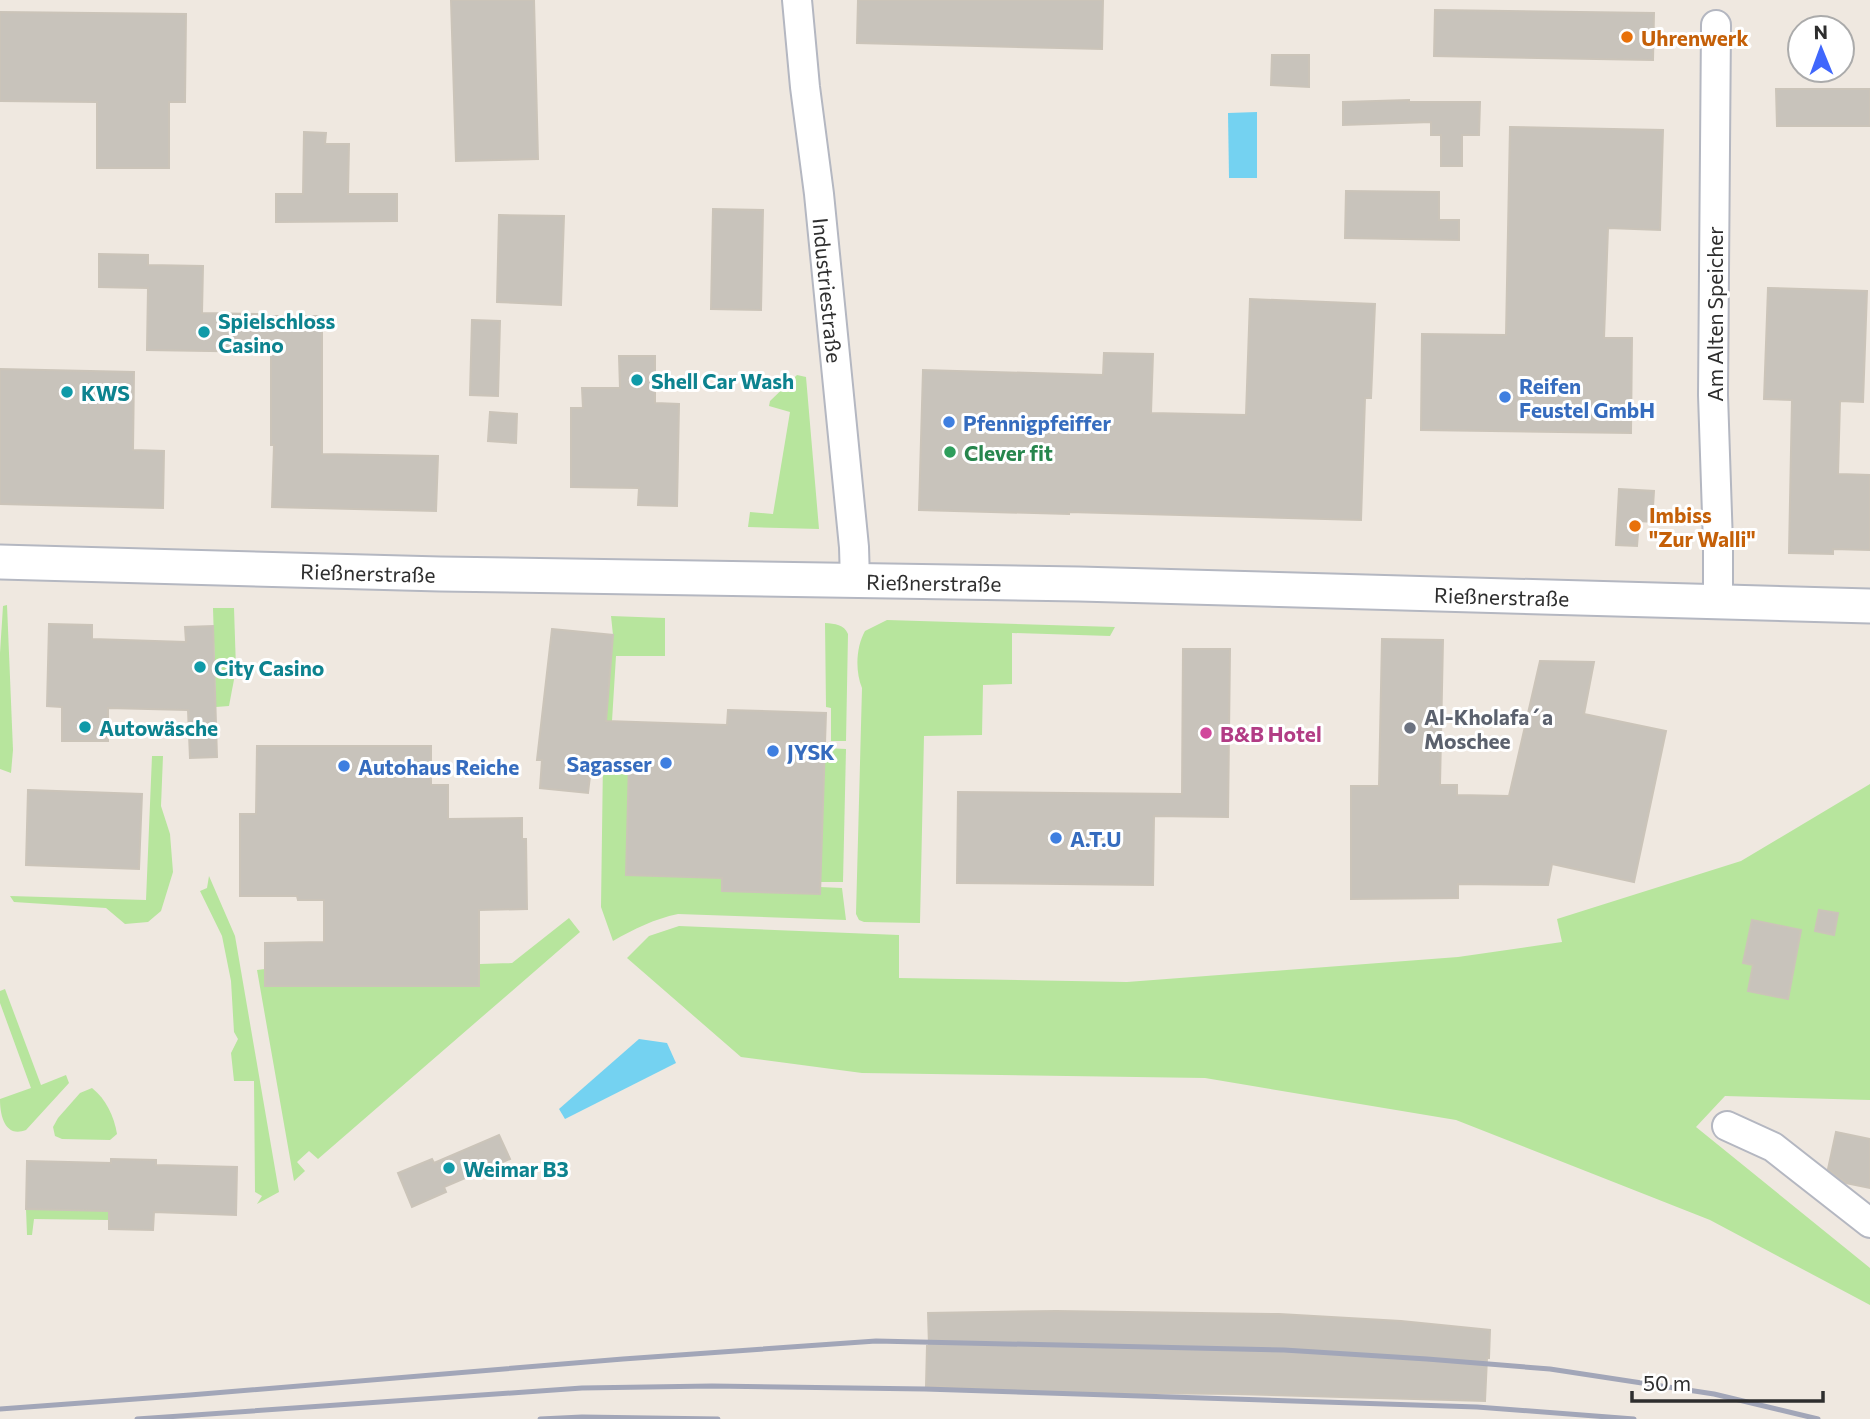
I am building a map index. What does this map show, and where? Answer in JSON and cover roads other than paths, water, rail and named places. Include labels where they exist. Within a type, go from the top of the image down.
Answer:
[{"type":"street","name":"Industriestraße","points":[[797,0],[820,206],[854,547],[855,581]]},
{"type":"street","name":"Am Alten Speicher","points":[[1716,25],[1713,395],[1718,602]]},
{"type":"street","name":"Rießnerstraße","points":[[0,562],[440,574],[1065,584],[1870,606]]},
{"type":"street","points":[[1727,1126],[1773,1147],[1870,1223]]},
{"type":"water","points":[[1257,112],[1257,178],[1229,178],[1228,113]]},
{"type":"water","points":[[639,1039],[667,1043],[676,1063],[565,1119],[559,1109]]},
{"type":"railway","points":[[0,1409],[876,1341],[1284,1350],[1550,1369],[1714,1394],[1818,1419]]},
{"type":"railway","points":[[137,1419],[582,1388],[712,1386],[925,1389],[1477,1407],[1634,1419]]},
{"type":"railway","points":[[540,1419],[718,1419]]},
{"type":"place","name":"Uhrenwerk","points":[[1627,37]]},
{"type":"place","name":"Spielschloss Casino","points":[[204,332]]},
{"type":"place","name":"Shell Car Wash","points":[[637,380]]},
{"type":"place","name":"KWS","points":[[67,392]]},
{"type":"place","name":"Reifen Feustel GmbH","points":[[1505,397]]},
{"type":"place","name":"Pfennigpfeiffer","points":[[949,422]]},
{"type":"place","name":"Clever fit","points":[[950,452]]},
{"type":"place","name":"Imbiss \"Zur Walli\"","points":[[1635,526]]},
{"type":"place","name":"City Casino","points":[[200,667]]},
{"type":"place","name":"Autowäsche","points":[[85,727]]},
{"type":"place","name":"Al-Kholafa´a Moschee","points":[[1410,728]]},
{"type":"place","name":"B&B Hotel","points":[[1206,733]]},
{"type":"place","name":"JYSK","points":[[773,751]]},
{"type":"place","name":"Sagasser","points":[[666,763]]},
{"type":"place","name":"Autohaus Reiche","points":[[344,766]]},
{"type":"place","name":"A.T.U","points":[[1056,838]]},
{"type":"place","name":"Weimar B3","points":[[449,1168]]}]
